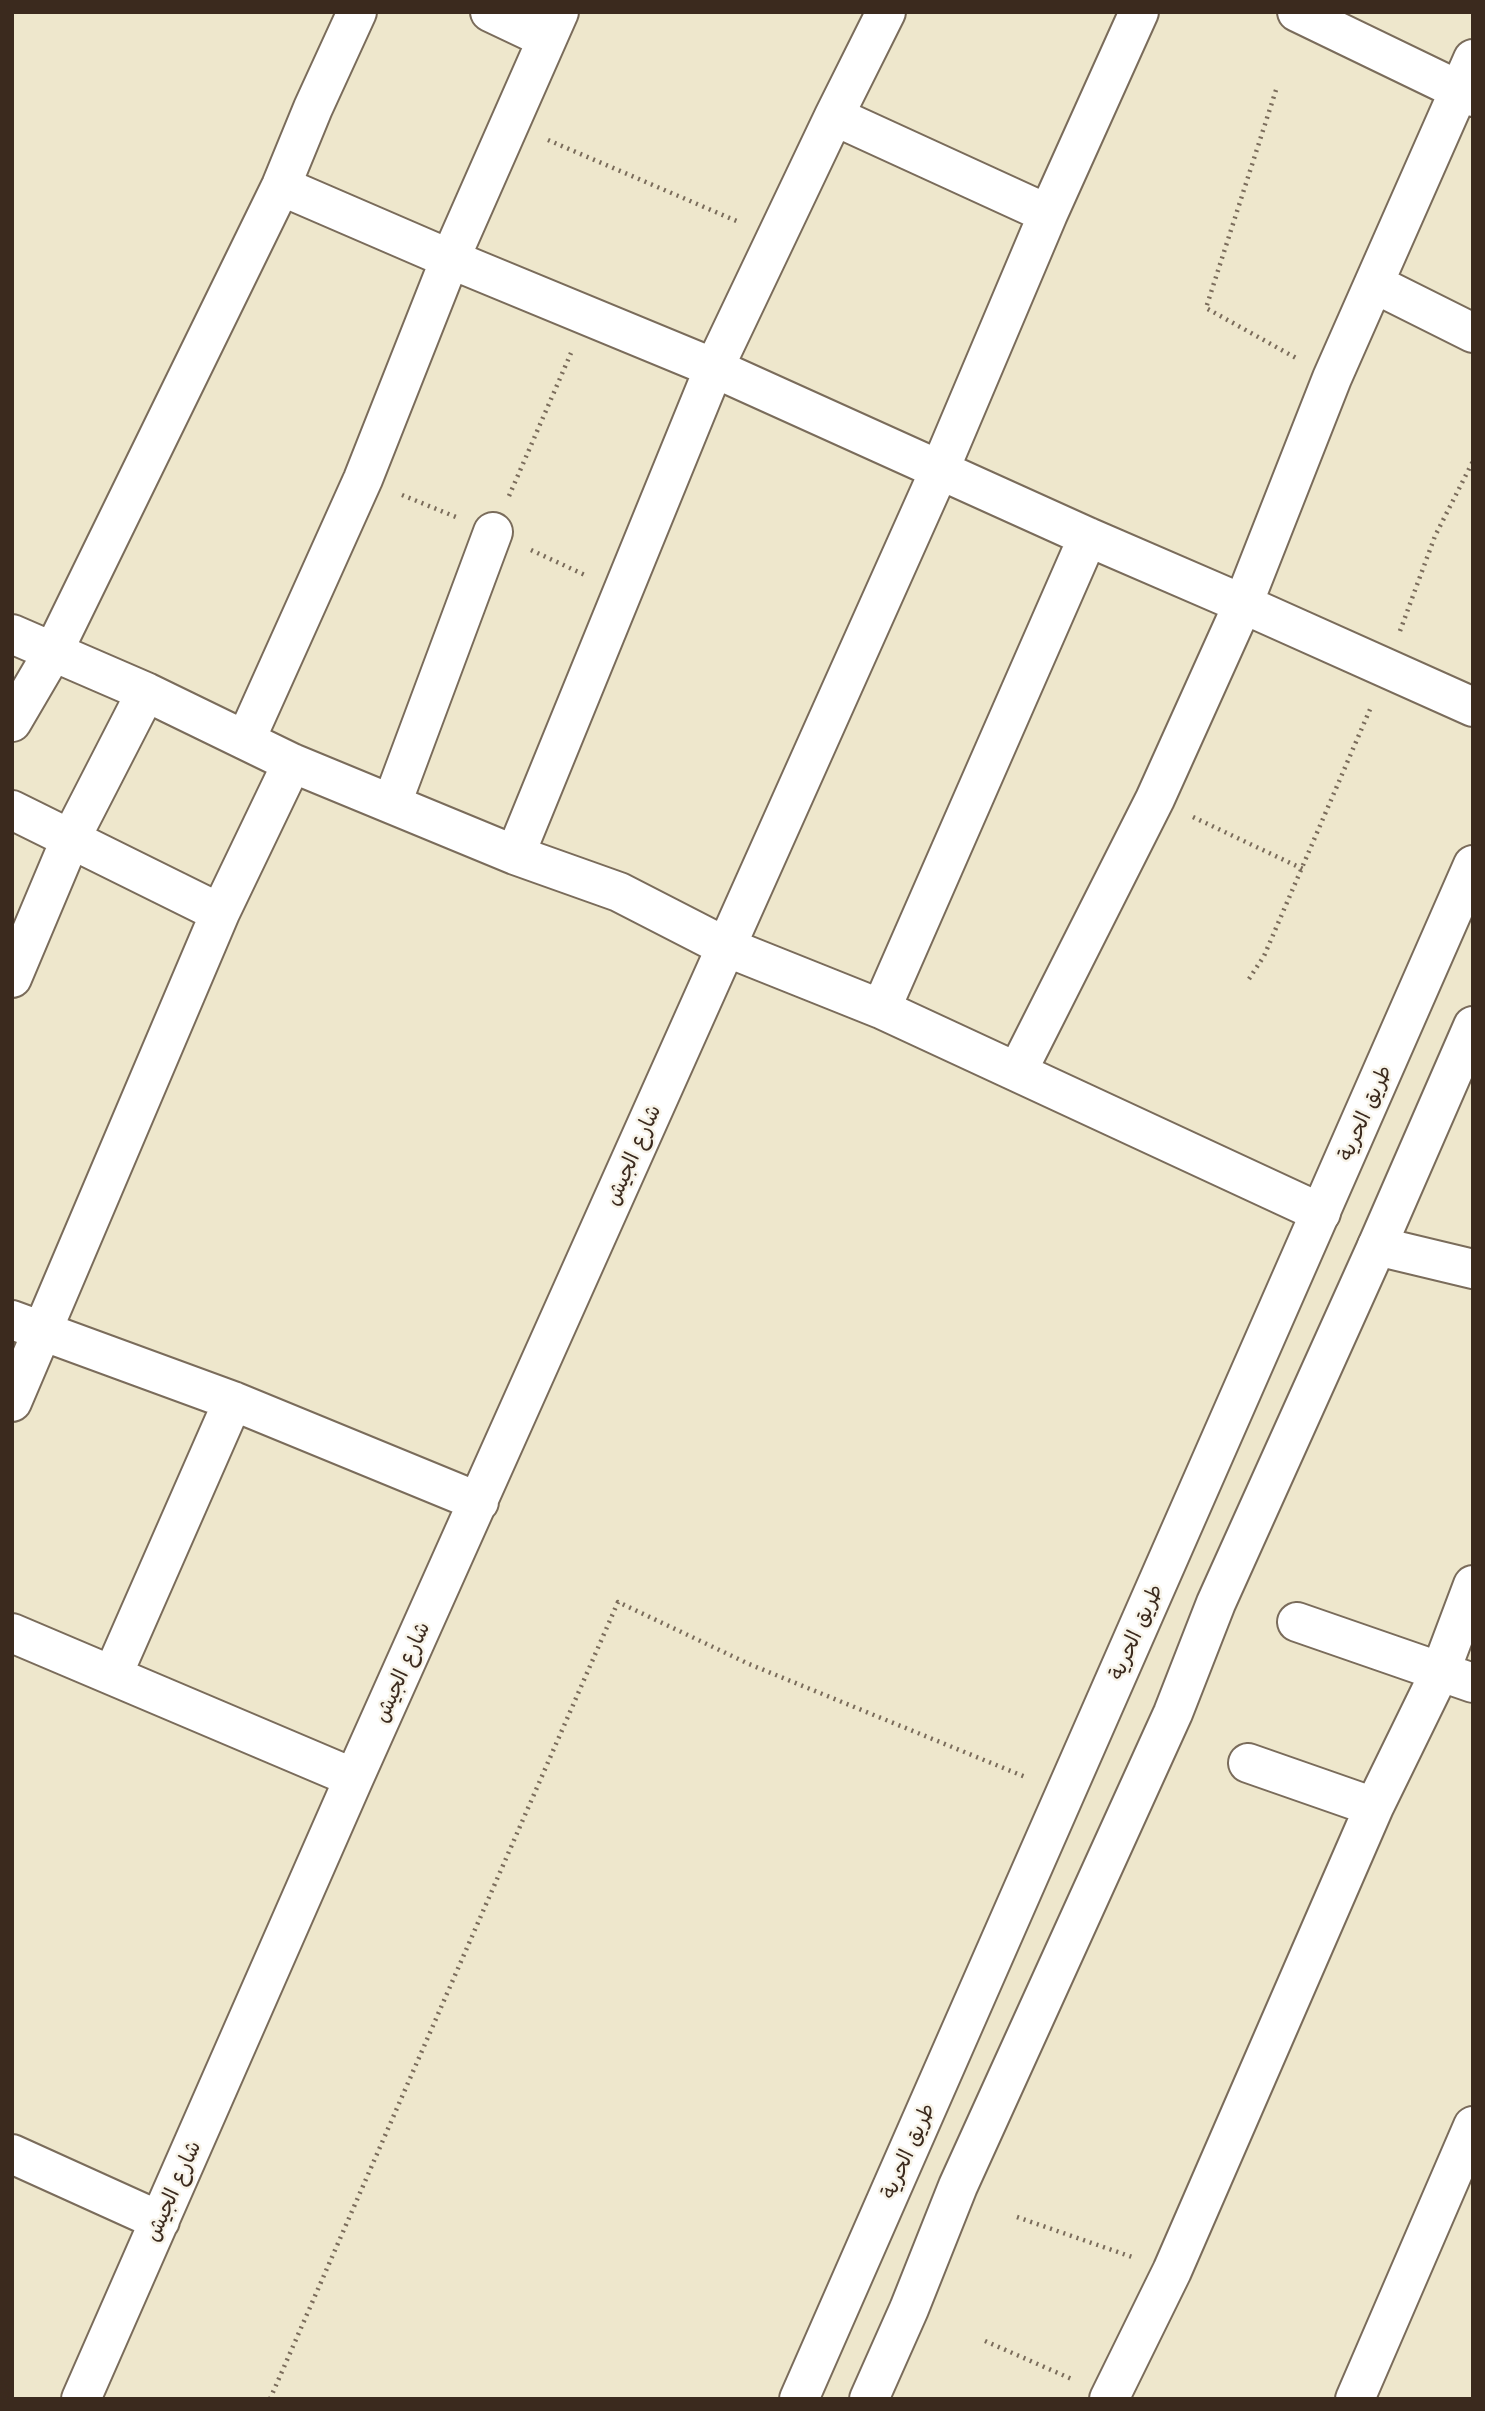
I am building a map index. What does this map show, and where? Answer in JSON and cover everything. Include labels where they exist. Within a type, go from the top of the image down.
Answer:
[{"type":"street","points":[[12,722],[53,652],[281,186],[357,12]]},
{"type":"street","points":[[246,739],[363,479],[450,259],[553,26],[491,12]]},
{"type":"street","points":[[515,855],[714,368],[886,12]]},
{"type":"street","name":"شارع الجيش","points":[[81,2399],[354,1778],[940,469],[1048,214],[1139,12]]},
{"type":"street","points":[[1017,1072],[1155,799],[1243,604],[1332,378],[1468,83],[1297,12]]},
{"type":"street","points":[[834,116],[1048,214]]},
{"type":"street","points":[[281,186],[714,368],[1473,707]]},
{"type":"street","points":[[1376,284],[1473,333]]},
{"type":"street","points":[[392,803],[493,533]]},
{"type":"street","points":[[881,1009],[1088,537]]},
{"type":"street","points":[[12,634],[146,692],[292,763],[515,855],[619,892],[726,947],[881,1009],[1321,1213]]},
{"type":"street","points":[[12,978],[71,838],[146,692]]},
{"type":"street","points":[[12,1402],[27,1326],[292,763]]},
{"type":"street","points":[[12,810],[220,914]]},
{"type":"street","name":"طريق الحرية","points":[[799,2399],[1473,865]]},
{"type":"street","points":[[869,2399],[909,2309],[958,2186],[1172,1713],[1216,1603],[1473,1026]]},
{"type":"street","points":[[1377,1246],[1473,1269]]},
{"type":"street","points":[[27,1326],[233,1401],[479,1502]]},
{"type":"street","points":[[113,1674],[233,1401]]},
{"type":"street","points":[[1110,2397],[1172,2271],[1374,1807],[1457,1676],[1473,1585]]},
{"type":"street","points":[[1297,1622],[1457,1676]]},
{"type":"street","points":[[12,1633],[354,1778]]},
{"type":"street","points":[[1248,1763],[1374,1807]]},
{"type":"street","points":[[1355,2399],[1470,2139]]},
{"type":"street","points":[[12,2154],[160,2221]]},
{"type":"path","points":[[1276,90],[1206,308],[1332,378]]},
{"type":"path","points":[[511,124],[775,238]]},
{"type":"path","points":[[493,533],[587,315]]},
{"type":"path","points":[[1249,979],[1264,956],[1303,869],[1387,668],[1435,536],[1473,461]]},
{"type":"path","points":[[363,479],[493,533],[622,593]]},
{"type":"path","points":[[1155,799],[1303,869]]},
{"type":"path","points":[[270,2399],[618,1602],[749,1664],[1065,1793]]},
{"type":"path","points":[[1017,2217],[1172,2271]]},
{"type":"path","points":[[985,2341],[1110,2397]]}]
